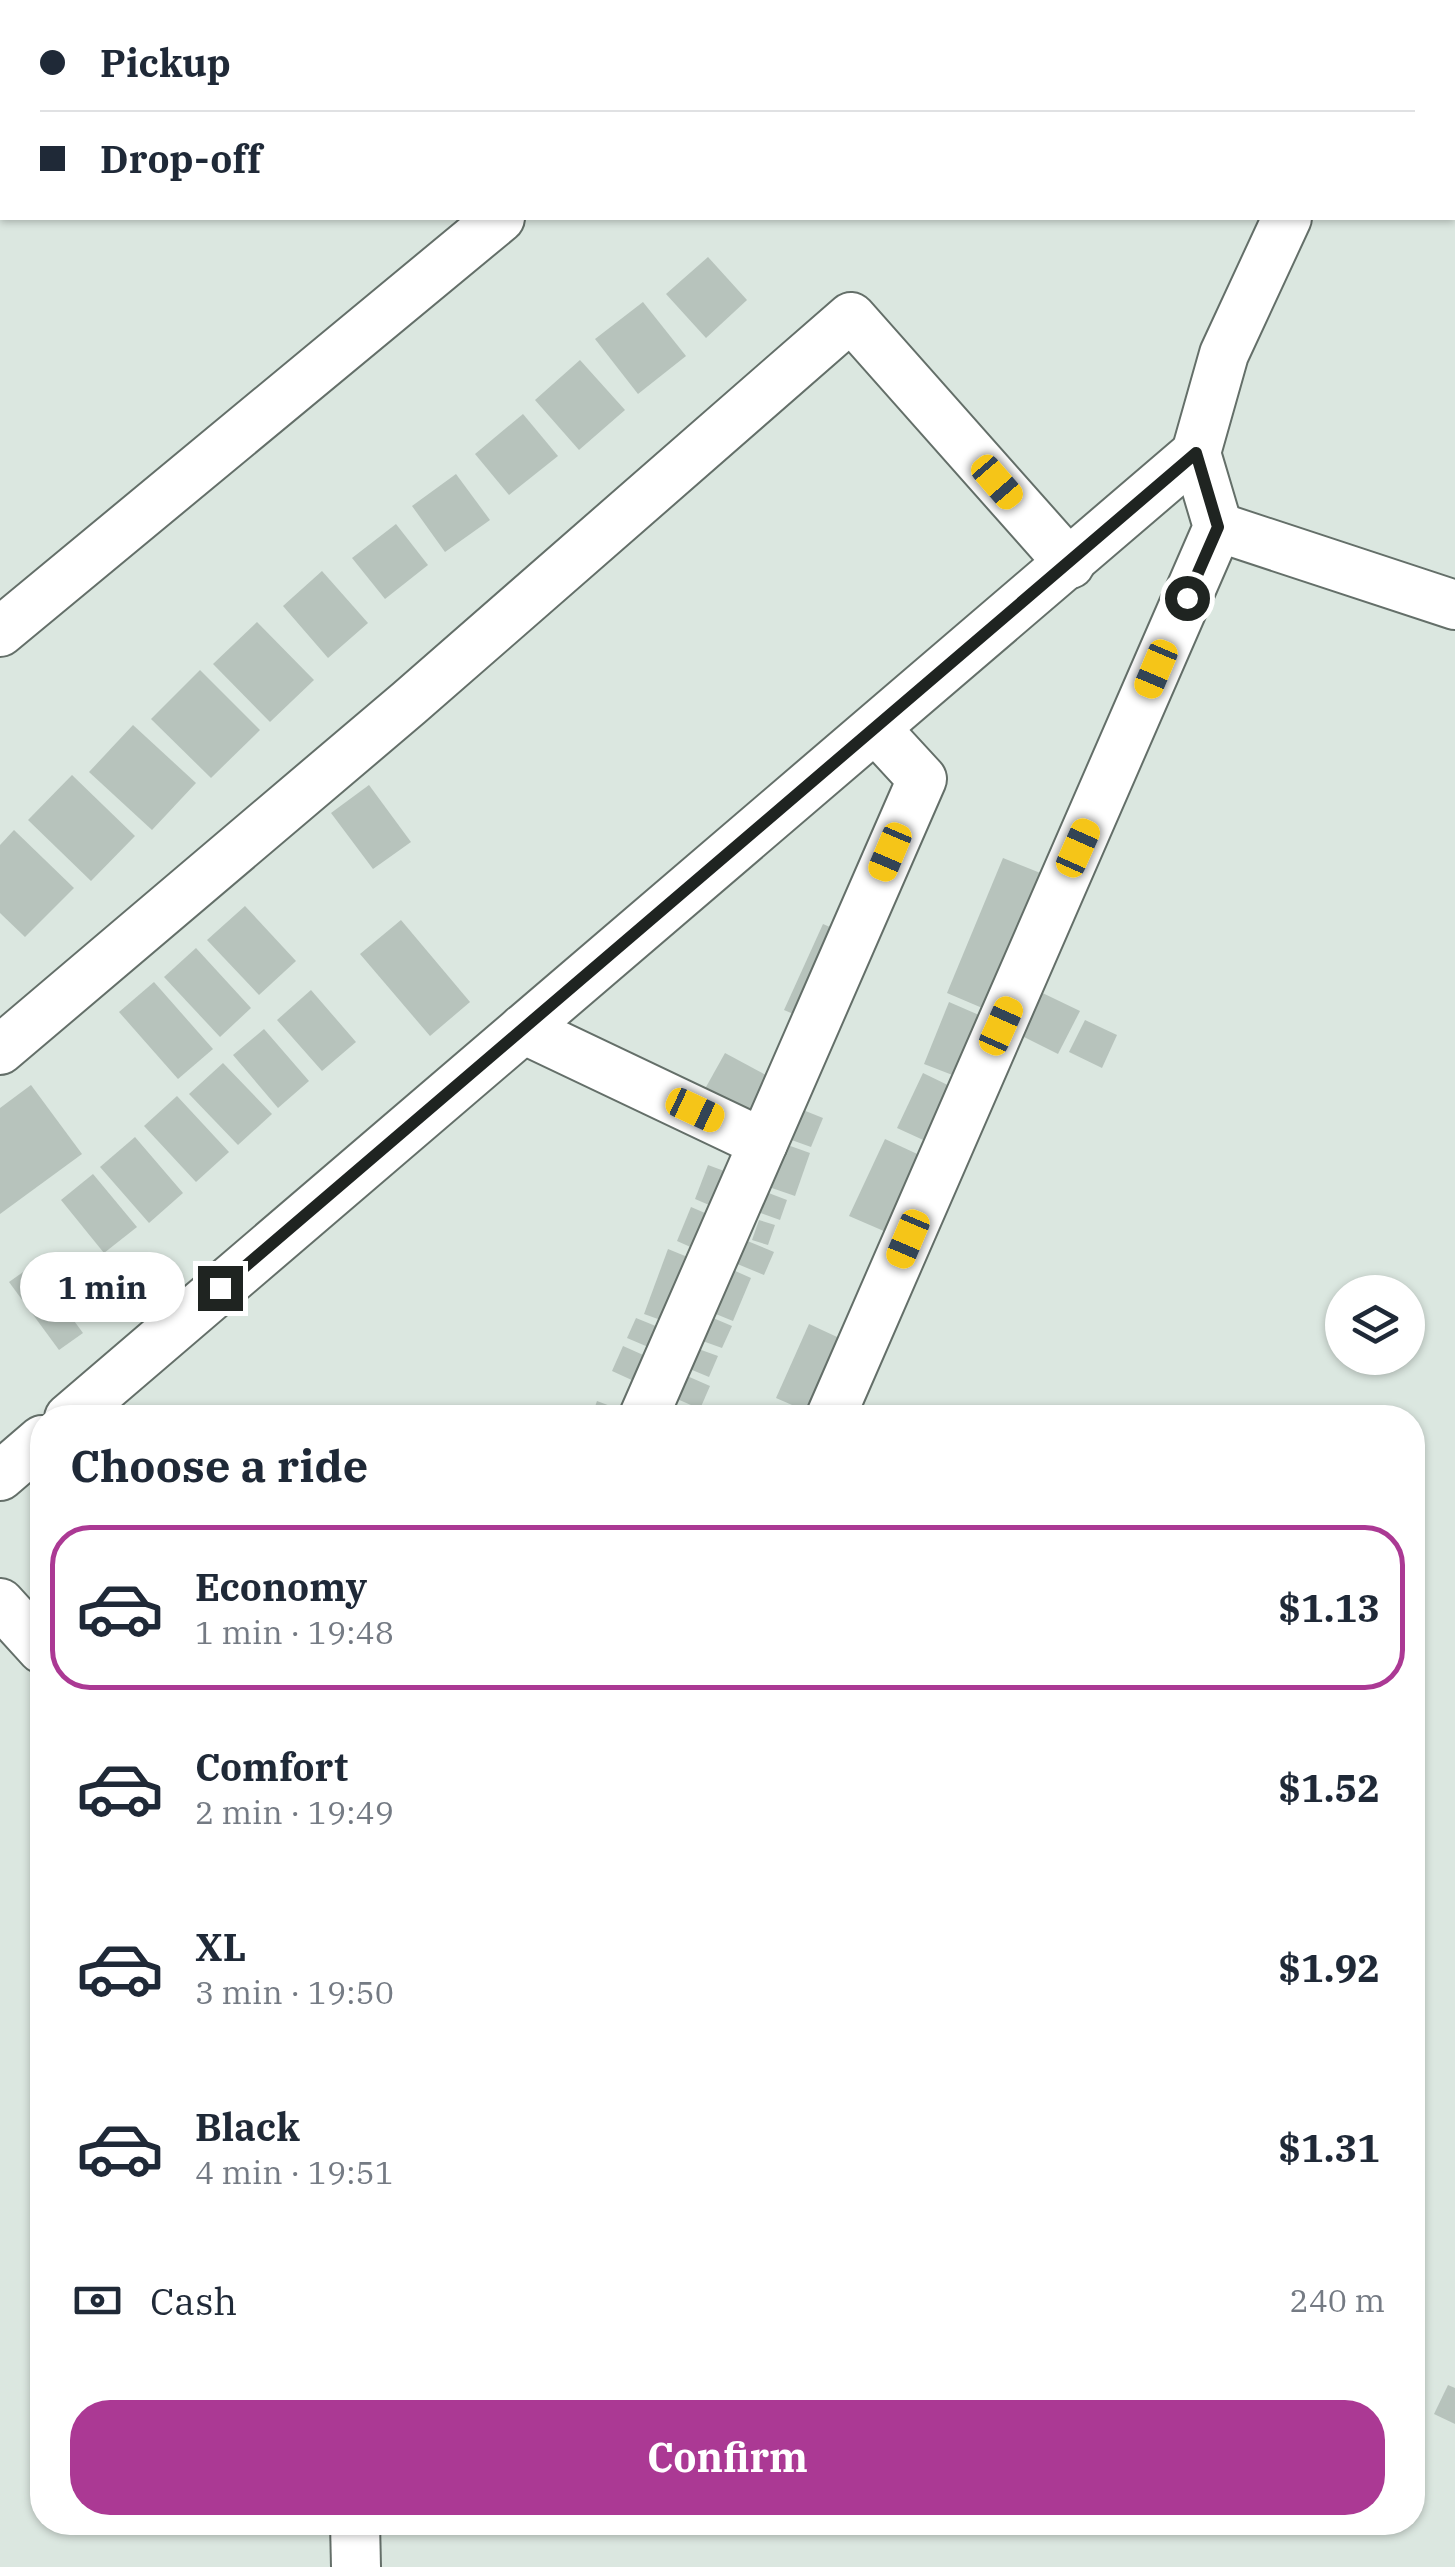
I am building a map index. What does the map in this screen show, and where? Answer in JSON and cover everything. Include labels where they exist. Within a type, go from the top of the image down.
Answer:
[{"type":"street","points":[[0,632],[498,220]]},
{"type":"street","points":[[836,1405],[1218,527],[1196,453],[1224,354],[1286,220]]},
{"type":"street","points":[[0,1050],[409,703],[851,316],[1070,564]]},
{"type":"street","points":[[84,1405],[1196,453]]},
{"type":"street","points":[[1218,527],[1455,605]]},
{"type":"street","points":[[649,1405],[922,779],[876,730]]},
{"type":"street","points":[[524,1029],[764,1142]]},
{"type":"street","points":[[0,1476],[30,1450]]},
{"type":"street","points":[[0,1603],[30,1636]]},
{"type":"street","points":[[355,2535],[356,2567]]},
{"type":"building","points":[[708,257],[747,300],[706,338],[666,294]]},
{"type":"building","points":[[643,302],[686,356],[638,394],[595,339]]},
{"type":"building","points":[[580,360],[625,410],[579,450],[535,400]]},
{"type":"building","points":[[523,414],[558,456],[509,495],[475,454]]},
{"type":"building","points":[[456,474],[490,520],[445,552],[412,506]]},
{"type":"building","points":[[396,524],[428,565],[385,599],[352,558]]},
{"type":"building","points":[[322,571],[368,623],[328,658],[283,606]]},
{"type":"building","points":[[257,622],[314,680],[270,722],[213,664]]},
{"type":"building","points":[[200,670],[260,730],[211,778],[151,719]]},
{"type":"building","points":[[133,725],[196,783],[152,830],[89,772]]},
{"type":"building","points":[[72,775],[135,836],[91,881],[28,820]]},
{"type":"building","points":[[369,785],[411,842],[373,869],[331,813]]},
{"type":"building","points":[[14,830],[74,888],[25,937],[0,913],[0,845]]},
{"type":"building","points":[[1003,858],[1043,874],[987,1010],[947,993]]},
{"type":"building","points":[[245,906],[296,961],[259,995],[207,940]]},
{"type":"building","points":[[401,920],[470,1002],[430,1036],[360,954]]},
{"type":"building","points":[[823,924],[844,933],[805,1019],[784,1010]]},
{"type":"building","points":[[196,948],[251,1008],[220,1037],[164,977]]},
{"type":"building","points":[[154,982],[213,1049],[178,1079],[119,1012]]},
{"type":"building","points":[[1030,987],[1080,1011],[1058,1054],[1010,1030]]},
{"type":"building","points":[[311,990],[356,1042],[322,1071],[277,1020]]},
{"type":"building","points":[[949,1002],[979,1015],[955,1076],[924,1064]]},
{"type":"building","points":[[1085,1020],[1117,1035],[1102,1068],[1069,1052]]},
{"type":"building","points":[[264,1029],[309,1081],[278,1108],[233,1055]]},
{"type":"building","points":[[725,1053],[775,1080],[752,1124],[701,1096]]},
{"type":"building","points":[[223,1063],[272,1114],[238,1145],[189,1094]]},
{"type":"building","points":[[923,1073],[958,1090],[932,1144],[897,1128]]},
{"type":"building","points":[[31,1085],[82,1154],[0,1214],[0,1108]]},
{"type":"building","points":[[177,1096],[229,1152],[196,1182],[144,1126]]},
{"type":"building","points":[[798,1108],[823,1118],[811,1147],[786,1138]]},
{"type":"building","points":[[135,1137],[183,1193],[149,1223],[100,1167]]},
{"type":"building","points":[[885,1139],[928,1159],[893,1235],[849,1216]]},
{"type":"building","points":[[782,1143],[810,1153],[795,1196],[766,1186]]},
{"type":"building","points":[[708,1165],[735,1175],[721,1210],[695,1199]]},
{"type":"building","points":[[93,1174],[137,1227],[104,1253],[61,1200]]},
{"type":"building","points":[[766,1192],[787,1200],[780,1220],[758,1212]]},
{"type":"building","points":[[691,1207],[719,1219],[704,1253],[677,1241]]},
{"type":"building","points":[[759,1220],[775,1225],[768,1245],[752,1240]]},
{"type":"building","points":[[745,1240],[774,1252],[764,1275],[735,1263]]},
{"type":"building","points":[[668,1249],[690,1258],[672,1324],[644,1314]]},
{"type":"building","points":[[33,1265],[83,1333],[59,1350],[9,1282]]},
{"type":"building","points":[[724,1266],[751,1278],[733,1321],[706,1310]]},
{"type":"building","points":[[706,1315],[732,1326],[722,1348],[697,1339]]},
{"type":"building","points":[[636,1318],[668,1331],[660,1352],[627,1338]]},
{"type":"building","points":[[809,1324],[848,1342],[820,1405],[792,1405],[776,1398]]},
{"type":"building","points":[[623,1346],[659,1362],[647,1387],[612,1371]]},
{"type":"building","points":[[693,1347],[718,1356],[709,1377],[685,1367]]},
{"type":"building","points":[[678,1372],[710,1386],[702,1405],[691,1405],[668,1395]]},
{"type":"building","points":[[1448,2385],[1455,2388],[1455,2424],[1434,2414]]},
{"type":"route","points":[[220,1288],[1196,453],[1218,527],[1187,598]]}]
